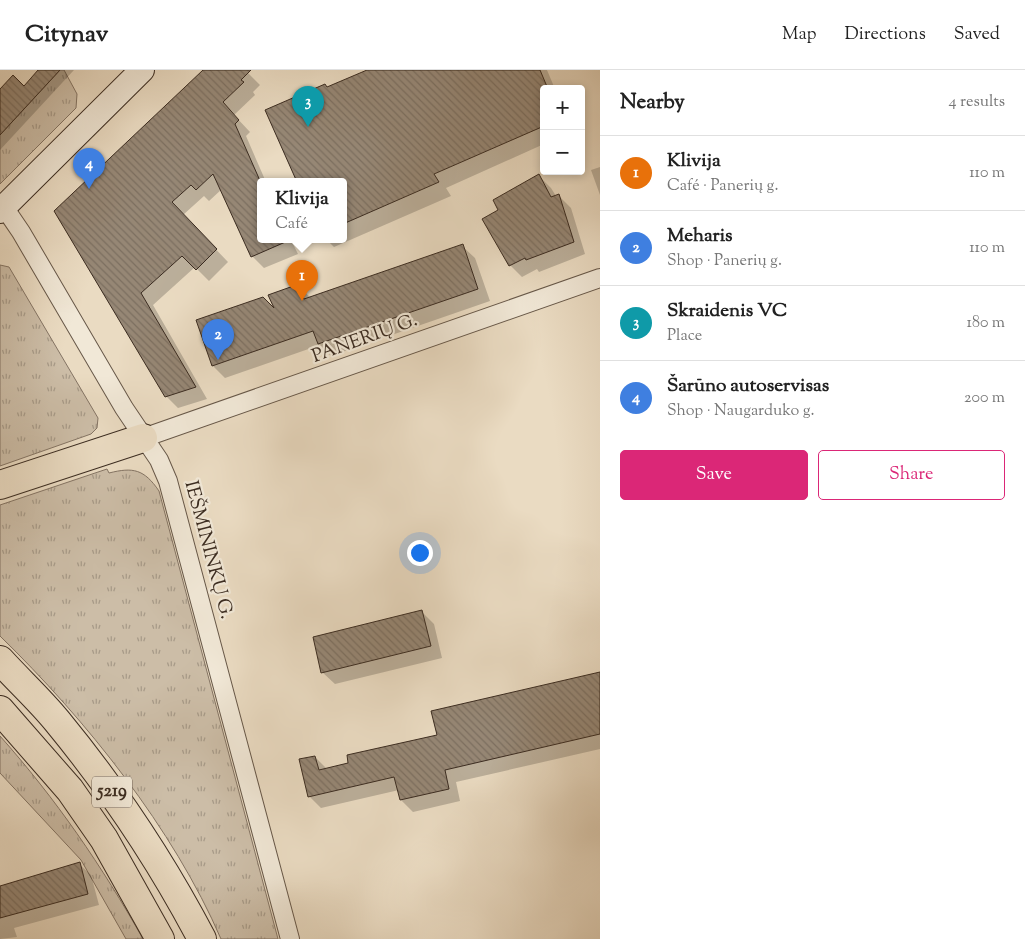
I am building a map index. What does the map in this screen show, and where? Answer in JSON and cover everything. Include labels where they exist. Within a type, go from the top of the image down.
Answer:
[{"type":"highway","points":[[0,485],[143,438]]},
{"type":"highway","name":"5219","points":[[0,660],[56,720],[134,822],[181,899],[202,939]]},
{"type":"highway","name":"5219","points":[[0,710],[70,790],[104,839],[160,939]]},
{"type":"main road","points":[[2,209],[142,70]]},
{"type":"street","name":"IEŠMININKŲ G.","points":[[2,209],[21,232],[143,438],[159,460],[168,481],[290,939]]},
{"type":"street","name":"PANERIŲ G.","points":[[143,438],[600,278]]},
{"type":"green space","points":[[60,70],[64,70],[77,94],[76,108],[0,184],[0,135]]},
{"type":"green space","points":[[0,265],[9,267],[98,418],[97,428],[91,434],[0,466]]},
{"type":"green space","points":[[107,469],[109,473],[131,470],[143,474],[159,491],[278,939],[221,939],[178,857],[153,816],[125,777],[64,703],[0,636],[0,505]]},
{"type":"green space","points":[[0,736],[40,784],[95,859],[143,939],[126,939],[81,860],[0,773]]},
{"type":"building","points":[[38,70],[60,70],[0,135],[0,89],[13,75],[24,86]]},
{"type":"building","points":[[203,70],[251,70],[241,80],[244,82],[223,102],[239,120],[235,124],[259,178],[257,178],[257,243],[283,243],[251,257],[213,174],[196,190],[191,185],[172,202],[217,249],[196,270],[182,256],[141,293],[196,387],[165,397],[54,211]]},
{"type":"building","points":[[367,70],[540,70],[546,85],[540,85],[540,128],[434,174],[439,182],[347,222],[347,178],[295,178],[265,110],[325,84],[327,87]]},
{"type":"building","points":[[539,174],[551,197],[559,194],[574,242],[526,260],[525,258],[509,266],[482,219],[498,210],[493,200]]},
{"type":"building","points":[[463,244],[478,289],[318,344],[313,331],[212,366],[196,320],[263,297],[274,308],[268,295],[299,284],[304,299]]},
{"type":"building","points":[[422,610],[431,646],[321,673],[313,637]]},
{"type":"building","points":[[600,672],[600,734],[445,770],[449,789],[400,800],[394,777],[308,797],[299,759],[315,756],[319,770],[348,763],[347,755],[437,735],[431,711]]},
{"type":"building","points":[[80,862],[88,894],[0,918],[0,886]]},
{"type":"place","name":"Skraidenis VC","points":[[308,127]]},
{"type":"place","name":"Šarūno autoservisas","points":[[89,189]]},
{"type":"place","name":"Klivija","points":[[302,301]]},
{"type":"place","name":"Meharis","points":[[218,360]]}]
